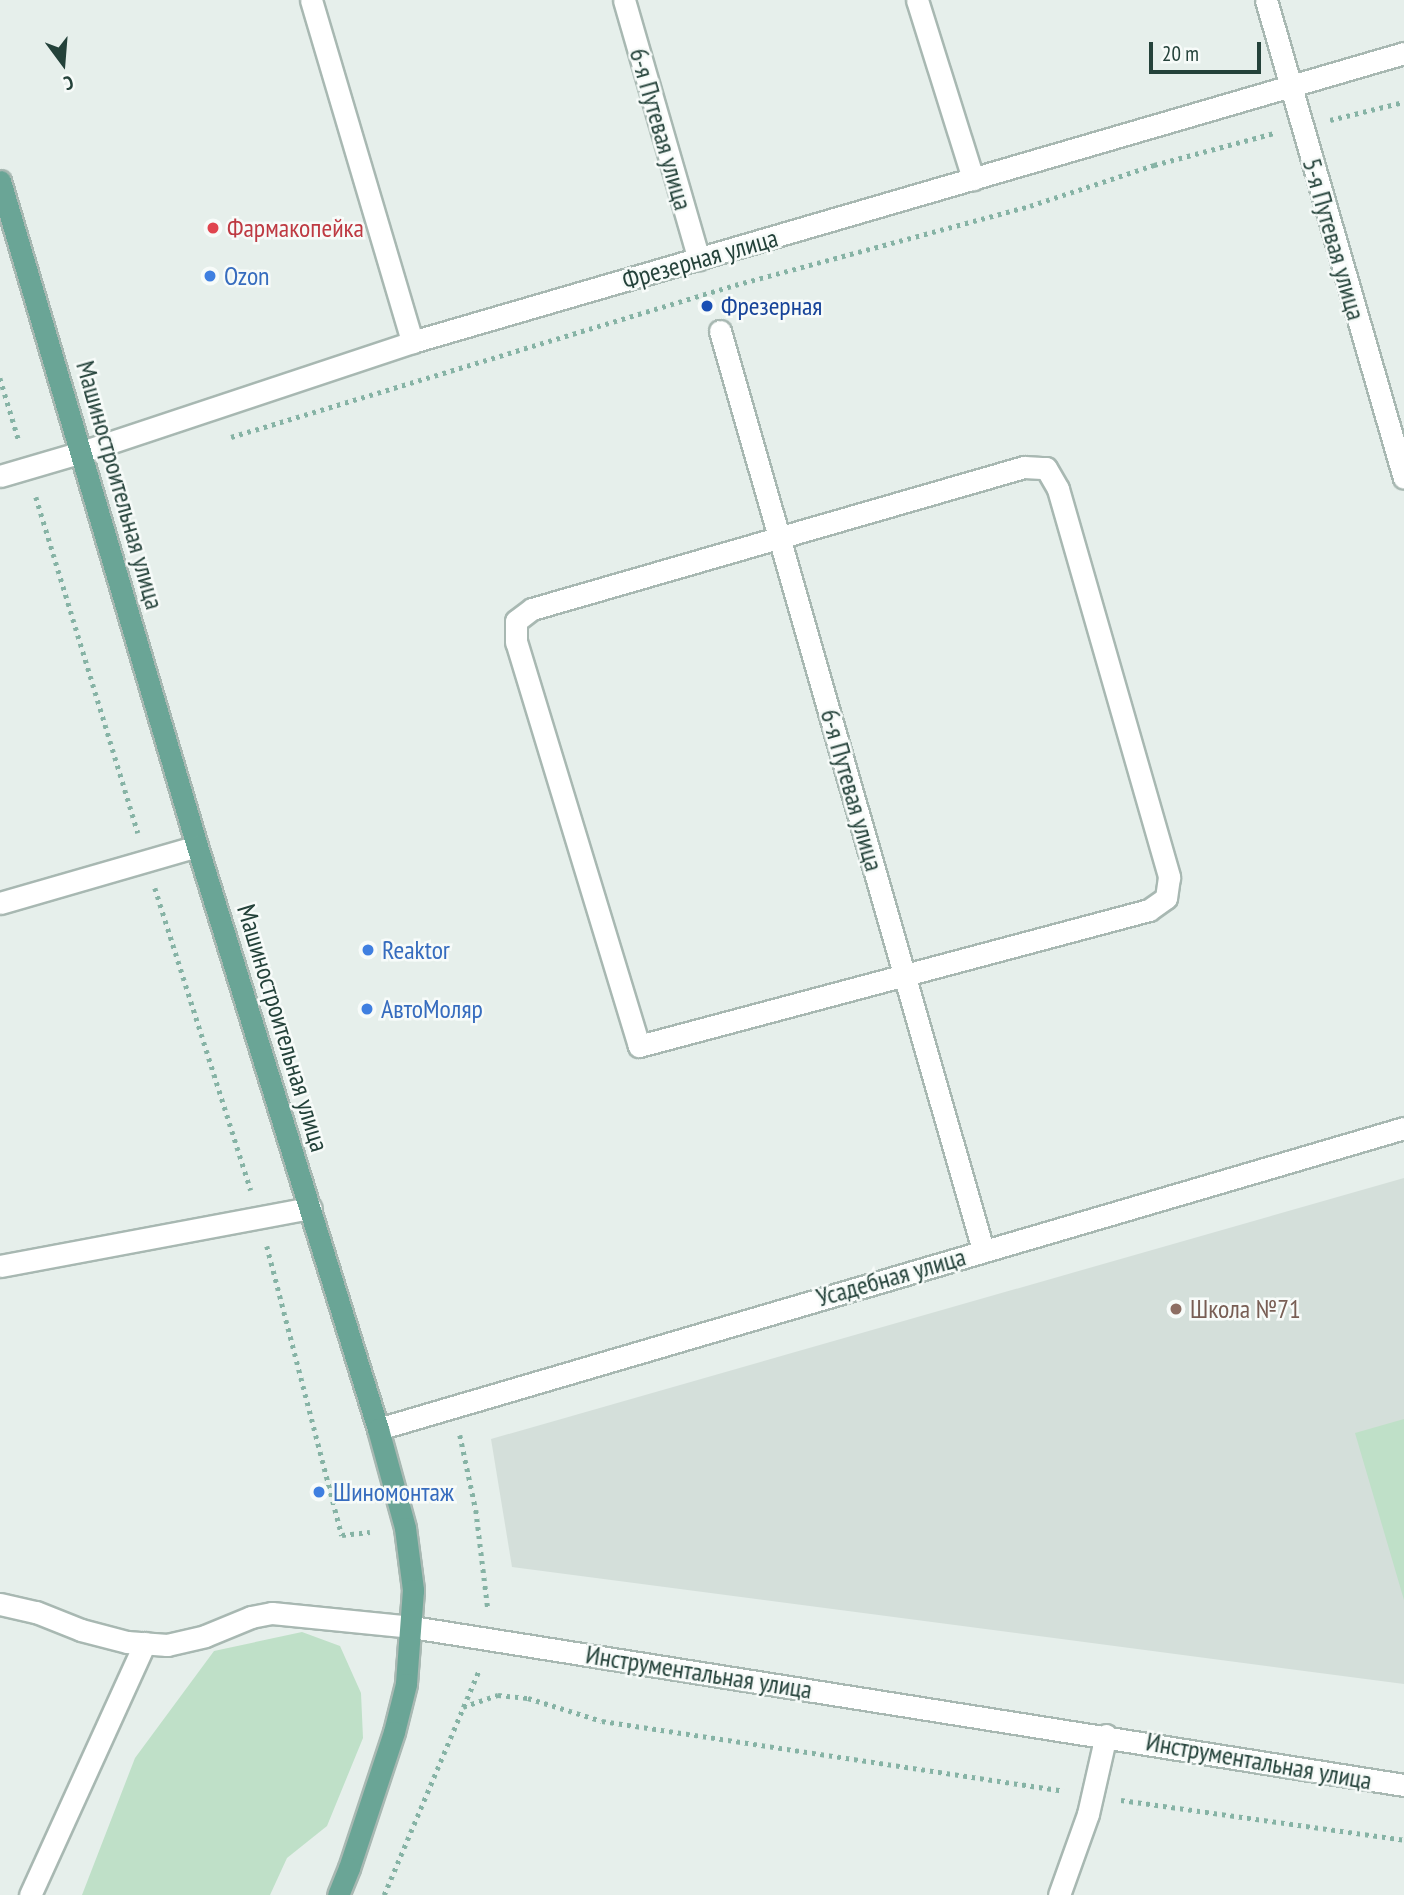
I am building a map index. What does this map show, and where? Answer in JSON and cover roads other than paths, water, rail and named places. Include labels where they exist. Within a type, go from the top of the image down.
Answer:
[{"type":"main road","name":"Машиностроительная улица","points":[[0,181],[197,845],[378,1429],[405,1528],[413,1590],[406,1684],[394,1732],[338,1895]]},
{"type":"street","points":[[311,0],[412,342]]},
{"type":"street","name":"6-я Путевая улица","points":[[624,0],[699,259]]},
{"type":"street","points":[[917,0],[973,179]]},
{"type":"street","name":"5-я Путевая улица","points":[[1266,0],[1404,477]]},
{"type":"street","name":"Фрезерная улица","points":[[0,475],[82,452],[412,342],[1404,53]]},
{"type":"street","name":"6-я Путевая улица","points":[[720,331],[983,1250]]},
{"type":"street","points":[[1024,467],[1046,468],[1058,489],[1169,877],[1166,898],[1149,910],[639,1046],[516,642],[516,621],[533,609],[778,536],[1024,467]]},
{"type":"street","points":[[0,903],[197,845]]},
{"type":"street","name":"Усадебная улица","points":[[378,1429],[1404,1128]]},
{"type":"street","points":[[0,1266],[311,1208]]},
{"type":"street","name":"Инструментальная улица","points":[[0,1604],[36,1612],[115,1639],[167,1645],[205,1636],[251,1617],[272,1613],[412,1627],[1105,1735],[1404,1785]]},
{"type":"street","points":[[30,1895],[145,1643]]},
{"type":"street","points":[[1059,1895],[1093,1796],[1105,1735]]},
{"type":"place","name":"Фармакопейка","points":[[213,228]]},
{"type":"place","name":"Ozon","points":[[210,276]]},
{"type":"place","name":"Фрезерная","points":[[707,306]]},
{"type":"place","name":"Reaktor","points":[[368,950]]},
{"type":"place","name":"АвтоМоляр","points":[[367,1009]]},
{"type":"place","name":"Школа №71","points":[[1176,1309]]},
{"type":"place","name":"Шиномонтаж","points":[[319,1492]]}]
